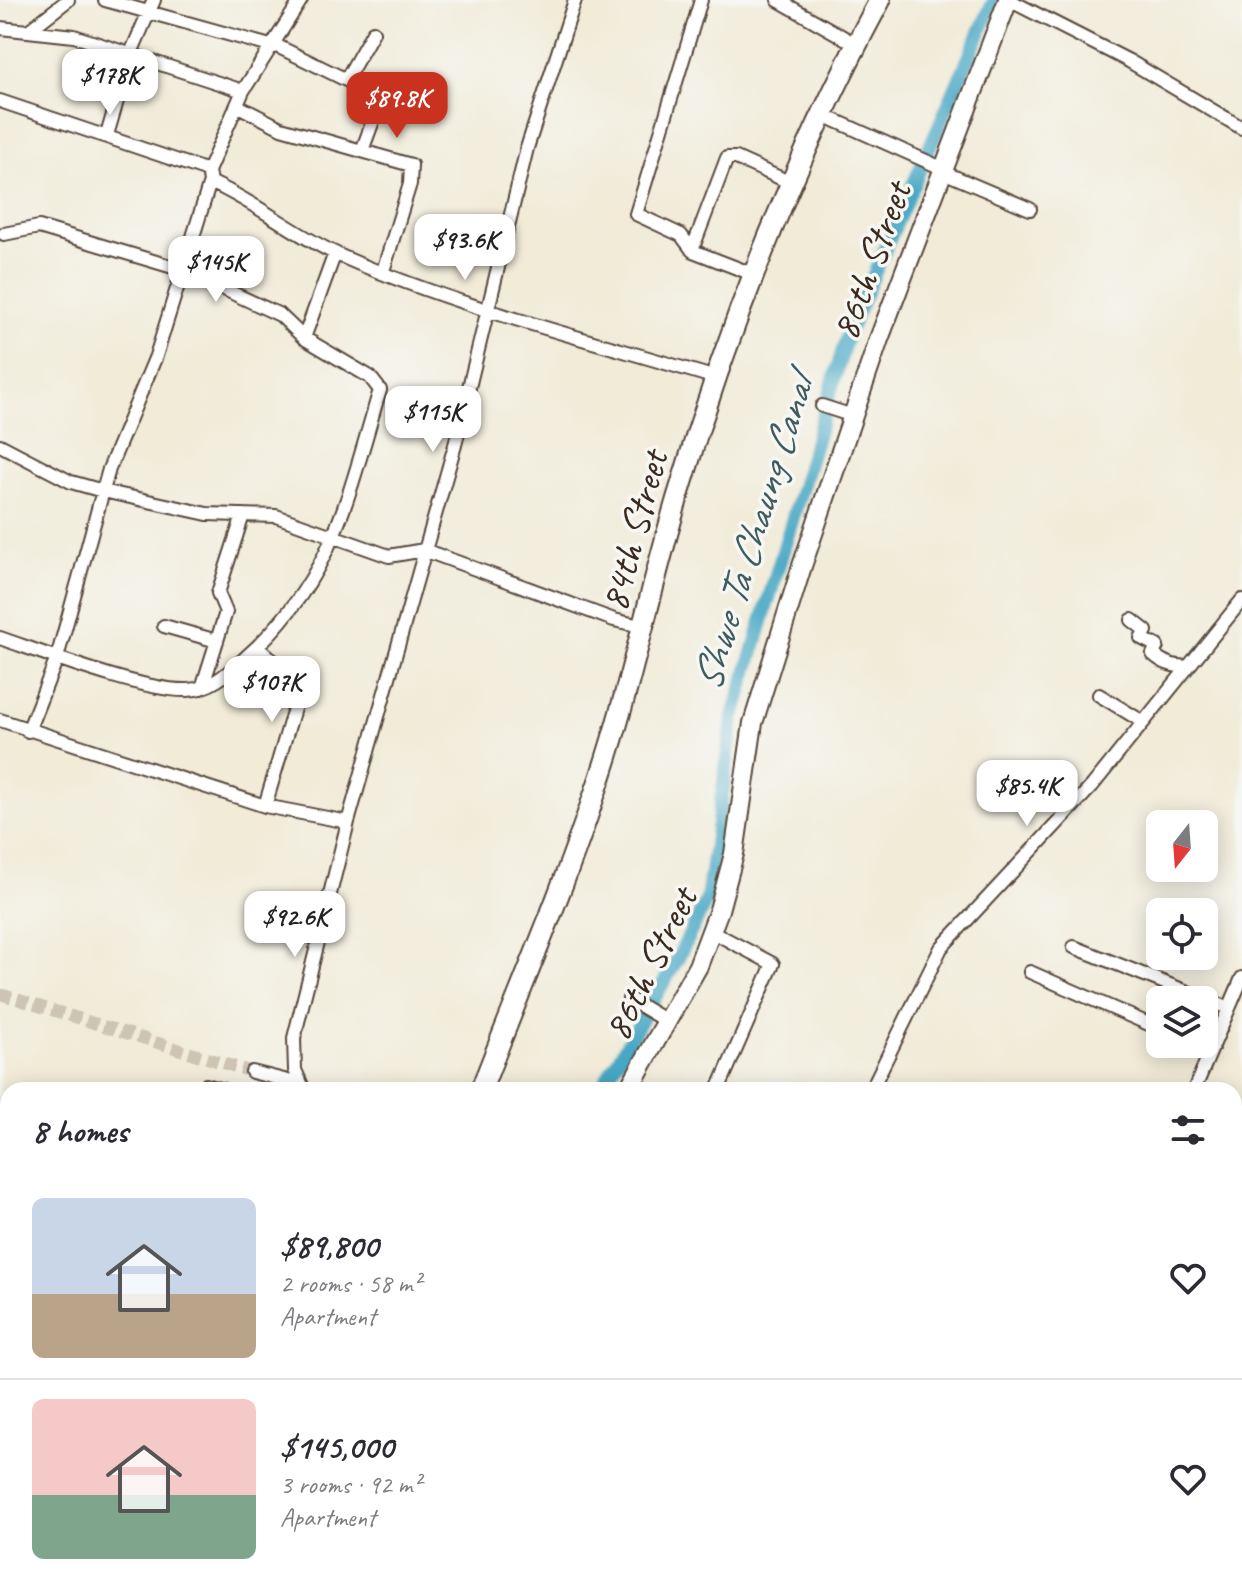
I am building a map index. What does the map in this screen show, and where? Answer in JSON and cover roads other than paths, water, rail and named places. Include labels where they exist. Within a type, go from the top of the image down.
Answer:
[{"type":"main road","name":"84th Street","points":[[484,1082],[595,796],[645,627],[676,501],[716,378],[791,183],[880,0]]},
{"type":"main road","name":"86th Street","points":[[632,1082],[660,1017],[698,966],[711,931],[734,854],[753,723],[844,414],[1009,0]]},
{"type":"street","points":[[28,31],[68,0]]},
{"type":"street","points":[[105,0],[152,5],[275,46],[369,88],[379,100],[363,148]]},
{"type":"street","points":[[300,1082],[295,1070],[294,1038],[348,822],[490,310],[527,148],[575,0]]},
{"type":"street","points":[[701,0],[636,214],[681,235],[692,250],[755,275]]},
{"type":"street","points":[[778,0],[857,45]]},
{"type":"street","points":[[1009,0],[1142,68],[1242,128]]},
{"type":"street","points":[[28,731],[57,658],[103,491],[156,356],[209,176],[243,91],[275,46],[298,1]]},
{"type":"street","points":[[107,135],[131,53],[152,5]]},
{"type":"street","points":[[0,28],[74,36],[243,91]]},
{"type":"street","points":[[347,78],[373,32]]},
{"type":"street","points":[[0,101],[107,135],[209,176],[335,253],[490,310],[716,378]]},
{"type":"street","points":[[238,106],[281,128],[405,161],[413,170],[383,271]]},
{"type":"street","points":[[823,115],[1030,209]]},
{"type":"street","points":[[692,250],[727,158],[736,158],[791,183]]},
{"type":"street","points":[[0,638],[57,658],[168,688],[202,688],[232,669],[257,647],[300,599],[335,539],[380,390],[370,377],[304,338],[280,315],[183,270],[39,227],[4,234]]},
{"type":"street","points":[[304,338],[335,253]]},
{"type":"street","points":[[822,406],[844,414]]},
{"type":"street","points":[[0,445],[71,482],[168,507],[276,516],[389,556],[424,550],[614,620],[645,627]]},
{"type":"street","points":[[202,688],[226,612],[218,593],[243,515]]},
{"type":"street","points":[[875,1082],[941,948],[1092,786],[1242,600]]},
{"type":"street","points":[[1132,620],[1146,631],[1141,638],[1157,646],[1153,654],[1172,666],[1188,667]]},
{"type":"street","points":[[164,626],[217,641]]},
{"type":"street","points":[[257,647],[301,685],[265,806]]},
{"type":"street","points":[[1099,695],[1143,722]]},
{"type":"street","points":[[0,720],[265,806],[348,822]]},
{"type":"street","points":[[711,931],[773,964],[721,1082]]},
{"type":"street","points":[[1074,947],[1228,1008]]},
{"type":"street","points":[[1030,972],[1146,1023]]},
{"type":"street","points":[[1218,1032],[1242,978]]},
{"type":"street","points":[[629,999],[660,1017]]},
{"type":"street","points":[[1197,1082],[1207,1058]]},
{"type":"street","points":[[252,1072],[285,1082]]},
{"type":"waterway","name":"Shwe Ta Chaung Canal","points":[[605,1082],[677,960],[707,899],[733,719],[847,336],[994,0]]},
{"type":"tunnel","points":[[0,994],[252,1072]]}]
